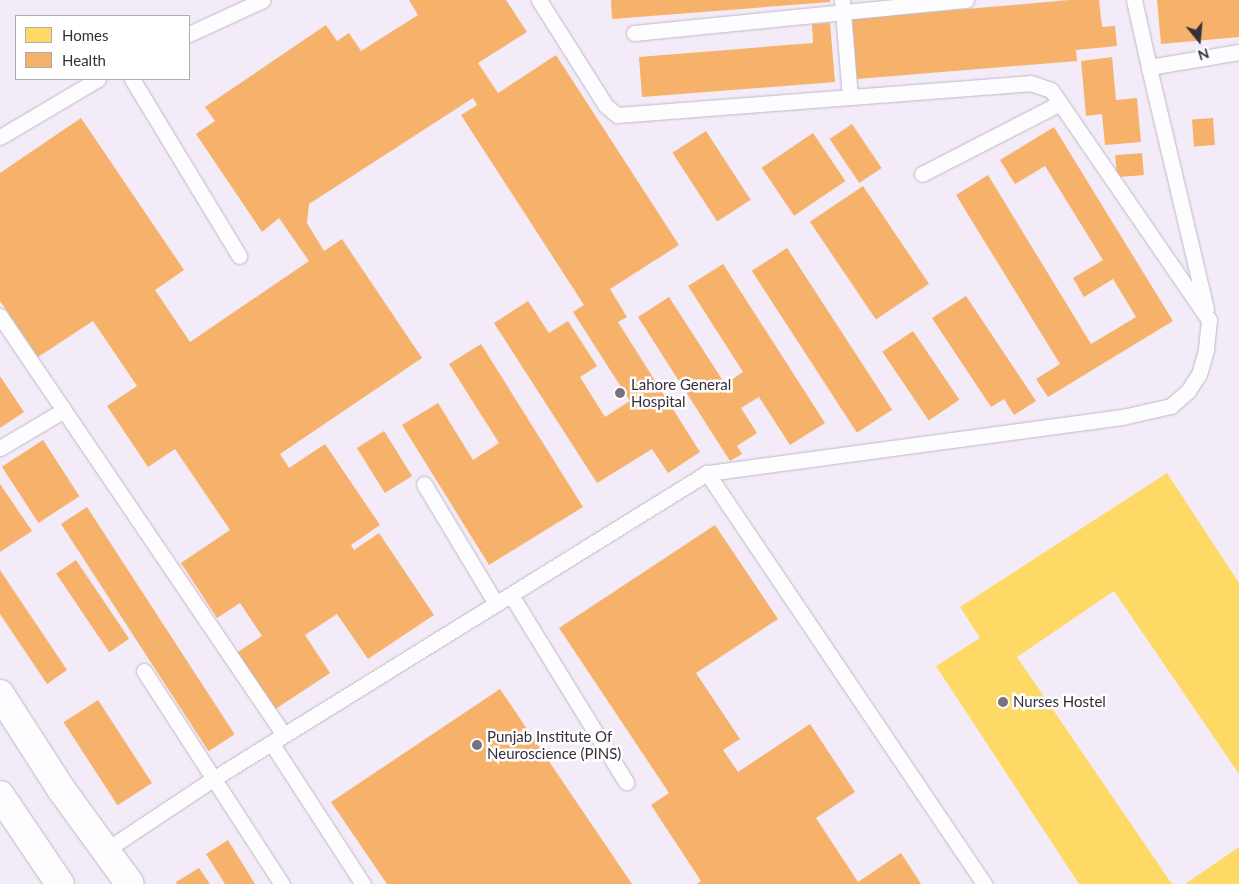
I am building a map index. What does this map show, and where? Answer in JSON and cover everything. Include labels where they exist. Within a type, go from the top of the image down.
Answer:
[{"type":"street","points":[[0,694],[61,789],[130,884]]},
{"type":"street","points":[[0,795],[60,884]]},
{"type":"lane","points":[[190,34],[263,0]]},
{"type":"lane","points":[[539,0],[606,106],[617,115],[1030,83],[1051,90],[1209,320]]},
{"type":"lane","points":[[634,32],[842,6],[966,0]]},
{"type":"lane","points":[[106,850],[213,779],[707,473],[1122,417],[1171,406],[1188,391],[1199,374],[1206,350],[1209,320],[1134,0]]},
{"type":"lane","points":[[842,6],[850,97]]},
{"type":"lane","points":[[1149,67],[1239,52]]},
{"type":"lane","points":[[0,137],[96,80]]},
{"type":"lane","points":[[133,80],[239,256]]},
{"type":"lane","points":[[922,174],[1060,103]]},
{"type":"lane","points":[[0,316],[64,410],[278,739],[363,884]]},
{"type":"lane","points":[[0,448],[64,410]]},
{"type":"lane","points":[[707,473],[984,884]]},
{"type":"lane","points":[[424,484],[496,604]]},
{"type":"lane","points":[[511,595],[626,782]]},
{"type":"lane","points":[[144,671],[282,884]]},
{"type":"building: Homes","name":"Nurses Hostel","points":[[1167,473],[1239,583],[1239,774],[1114,591],[1017,657],[1172,884],[1079,884],[936,666],[980,638],[960,607]]},
{"type":"building: Homes","points":[[1239,847],[1239,884],[1185,884]]},
{"type":"building: Health","points":[[409,0],[506,0],[527,32],[478,63],[498,93],[556,55],[679,245],[610,289],[627,317],[618,322],[700,452],[668,473],[652,449],[597,483],[494,323],[528,301],[549,333],[568,321],[597,366],[580,377],[605,417],[630,401],[573,312],[584,305],[461,115],[477,105],[473,98],[309,204],[307,223],[324,251],[342,239],[422,358],[280,454],[289,468],[325,444],[380,525],[351,545],[354,550],[379,533],[434,615],[368,659],[337,614],[305,635],[330,673],[274,710],[236,653],[262,636],[240,603],[217,618],[181,563],[230,530],[175,449],[148,467],[107,406],[137,386],[93,321],[38,357],[0,301],[0,173],[81,118],[184,270],[155,290],[190,342],[309,261],[279,218],[262,232],[196,134],[215,121],[205,107],[326,25],[337,41],[349,33],[361,51],[418,15]]},
{"type":"building: Health","points":[[611,0],[830,0],[830,2],[612,19]]},
{"type":"building: Health","points":[[1069,0],[1099,0],[1102,27],[1115,26],[1117,46],[1076,50],[1077,61],[857,79],[852,19]]},
{"type":"building: Health","points":[[1157,0],[1239,0],[1239,37],[1161,44]]},
{"type":"building: Health","points":[[830,23],[835,82],[642,97],[639,57],[813,43],[812,24]]},
{"type":"building: Health","points":[[1112,57],[1116,100],[1137,98],[1141,142],[1105,145],[1102,114],[1086,116],[1081,61]]},
{"type":"building: Health","points":[[1213,118],[1215,145],[1194,146],[1192,119]]},
{"type":"building: Health","points":[[852,124],[882,168],[859,183],[830,139]]},
{"type":"building: Health","points":[[1054,127],[1173,321],[1048,397],[1036,379],[1060,364],[956,195],[988,175],[1091,344],[1136,317],[1113,279],[1084,297],[1073,278],[1103,260],[1045,166],[1015,184],[1000,160]]},
{"type":"building: Health","points":[[706,131],[751,200],[717,222],[672,153]]},
{"type":"building: Health","points":[[813,133],[845,181],[794,216],[762,168]]},
{"type":"building: Health","points":[[1142,153],[1144,175],[1117,177],[1115,155]]},
{"type":"building: Health","points":[[863,186],[929,284],[876,320],[810,222]]},
{"type":"building: Health","points":[[787,248],[892,410],[857,433],[752,271]]},
{"type":"building: Health","points":[[723,264],[825,423],[790,445],[759,397],[741,408],[757,433],[737,446],[742,454],[730,461],[638,317],[669,297],[725,384],[743,372],[688,286]]},
{"type":"building: Health","points":[[966,296],[1036,401],[1014,415],[1004,399],[991,407],[932,318]]},
{"type":"building: Health","points":[[913,331],[959,400],[929,421],[882,352]]},
{"type":"building: Health","points":[[481,344],[583,507],[489,565],[402,425],[438,403],[473,460],[499,443],[449,364]]},
{"type":"building: Health","points":[[0,376],[24,412],[0,428]]},
{"type":"building: Health","points":[[384,431],[412,476],[385,493],[357,448]]},
{"type":"building: Health","points":[[43,440],[79,496],[38,523],[2,467]]},
{"type":"building: Health","points":[[0,484],[32,531],[0,552]]},
{"type":"building: Health","points":[[87,507],[235,734],[209,751],[61,524]]},
{"type":"building: Health","points":[[715,525],[778,619],[696,673],[740,739],[723,750],[738,772],[810,724],[855,792],[816,818],[858,882],[901,853],[921,884],[697,884],[701,881],[651,805],[669,793],[559,628]]},
{"type":"building: Health","points":[[76,560],[129,639],[109,652],[56,573]]},
{"type":"building: Health","points":[[0,570],[67,670],[47,684],[0,614]]},
{"type":"building: Health","name":"Punjab Institute Of Neuroscience (PINS)","points":[[500,689],[632,884],[387,884],[331,802]]},
{"type":"building: Health","points":[[98,700],[152,783],[118,805],[64,722]]},
{"type":"building: Health","points":[[228,840],[255,884],[225,884],[206,854]]},
{"type":"building: Health","points":[[199,868],[210,884],[177,884],[176,882]]},
{"type":"place","name":"Lahore General Hospital","points":[[620,393]]},
{"type":"place","name":"Nurses Hostel","points":[[1003,702]]},
{"type":"place","name":"Punjab Institute Of Neuroscience (PINS)","points":[[477,745]]}]
